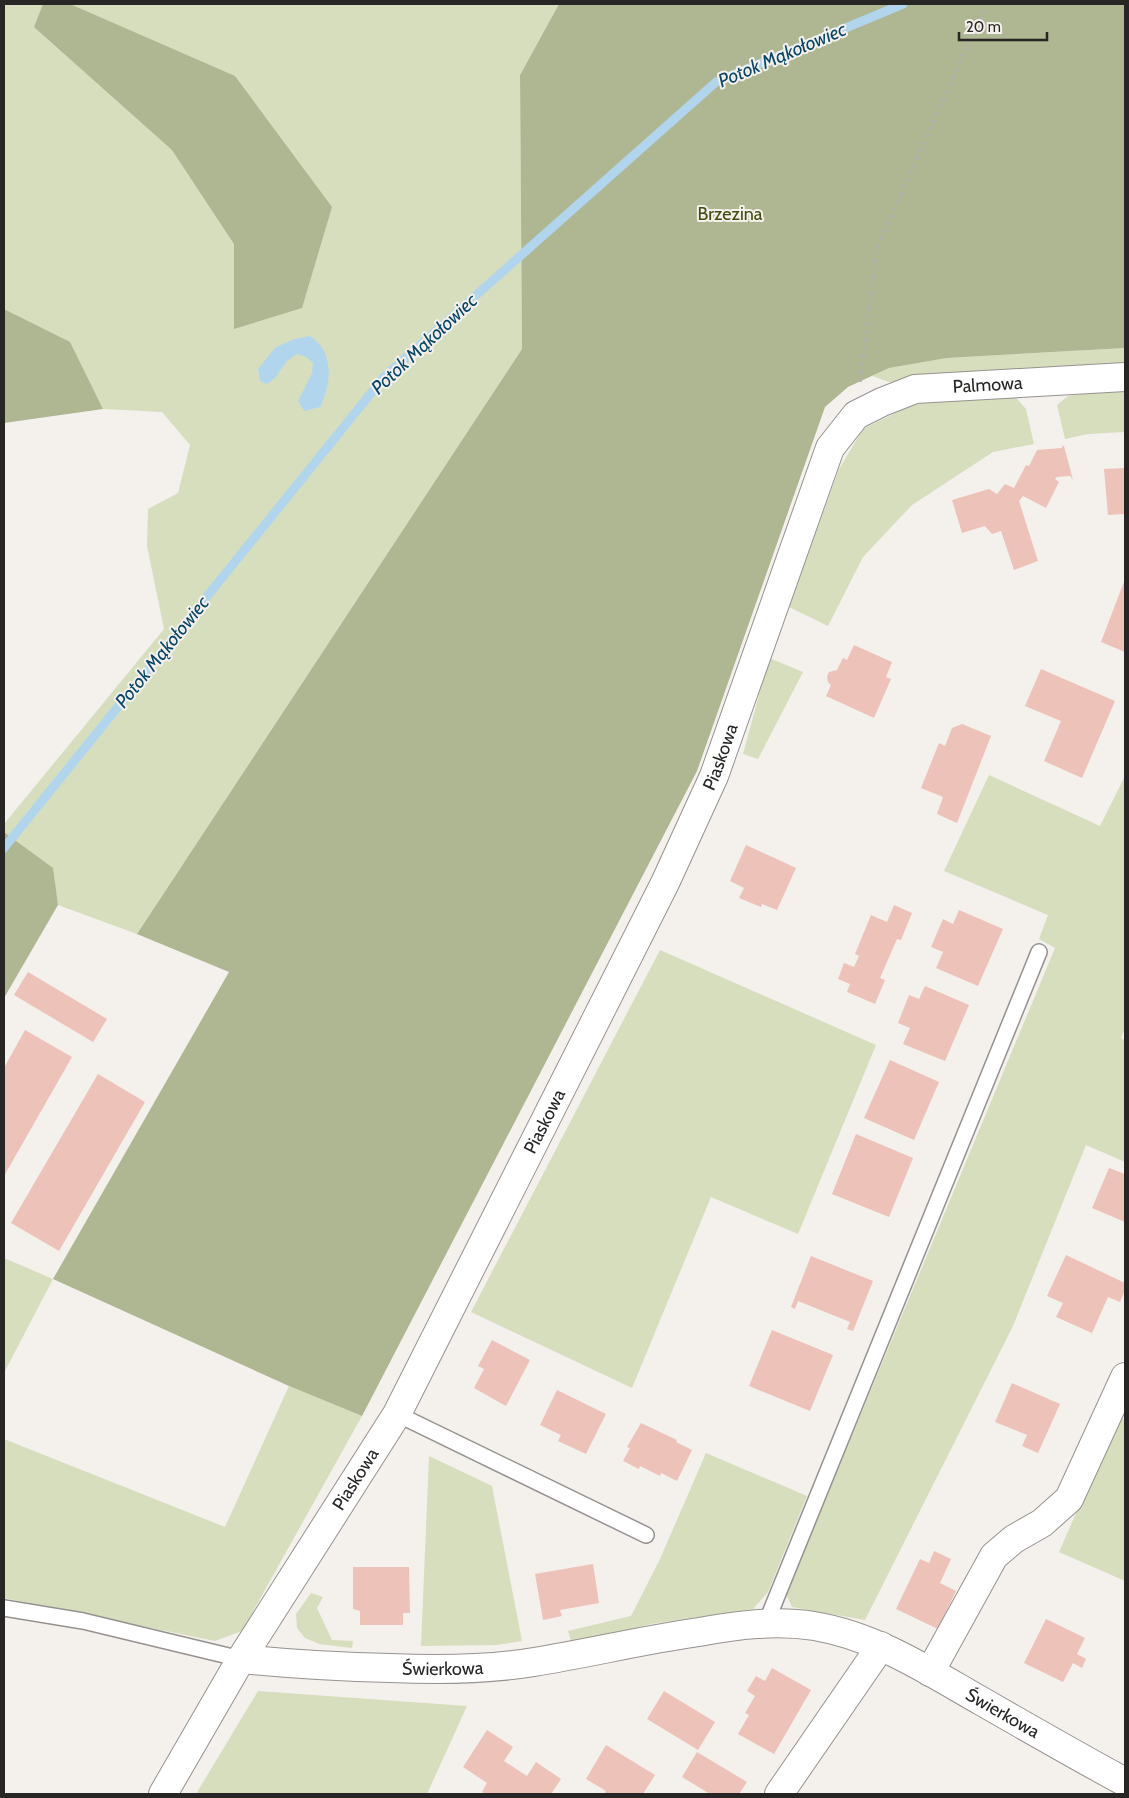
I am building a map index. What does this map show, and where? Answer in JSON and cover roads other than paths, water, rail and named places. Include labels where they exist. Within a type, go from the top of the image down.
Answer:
[{"type":"street","name":"Palmowa","points":[[856,415],[882,402],[915,390],[1125,377]]},
{"type":"street","name":"Piaskowa","points":[[163,1794],[241,1659],[398,1414],[665,882],[714,776],[830,448],[856,415]]},
{"type":"street","points":[[930,1672],[994,1556],[1014,1538],[1042,1522],[1069,1499],[1125,1377]]},
{"type":"street","name":"Świerkowa","points":[[241,1659],[311,1666],[435,1670],[484,1668],[533,1663],[683,1634],[766,1623],[815,1626],[841,1632],[881,1646],[1125,1782]]},
{"type":"street","points":[[779,1794],[881,1646]]},
{"type":"lane","points":[[766,1623],[1039,952]]},
{"type":"lane","points":[[398,1414],[646,1535]]},
{"type":"lane","name":"Świerkowa","points":[[4,1608],[83,1621],[241,1659]]},
{"type":"water","points":[[310,336],[318,342],[327,359],[328,378],[327,388],[320,407],[304,411],[298,401],[312,373],[313,363],[306,357],[297,354],[287,361],[274,379],[267,384],[260,381],[258,369],[276,347],[295,339]]},
{"type":"waterway","name":"Potok Mąkołowiec","points":[[4,848],[384,377],[716,82],[903,4]]},
{"type":"park label","name":"Brzezina","points":[[730,214]]}]
